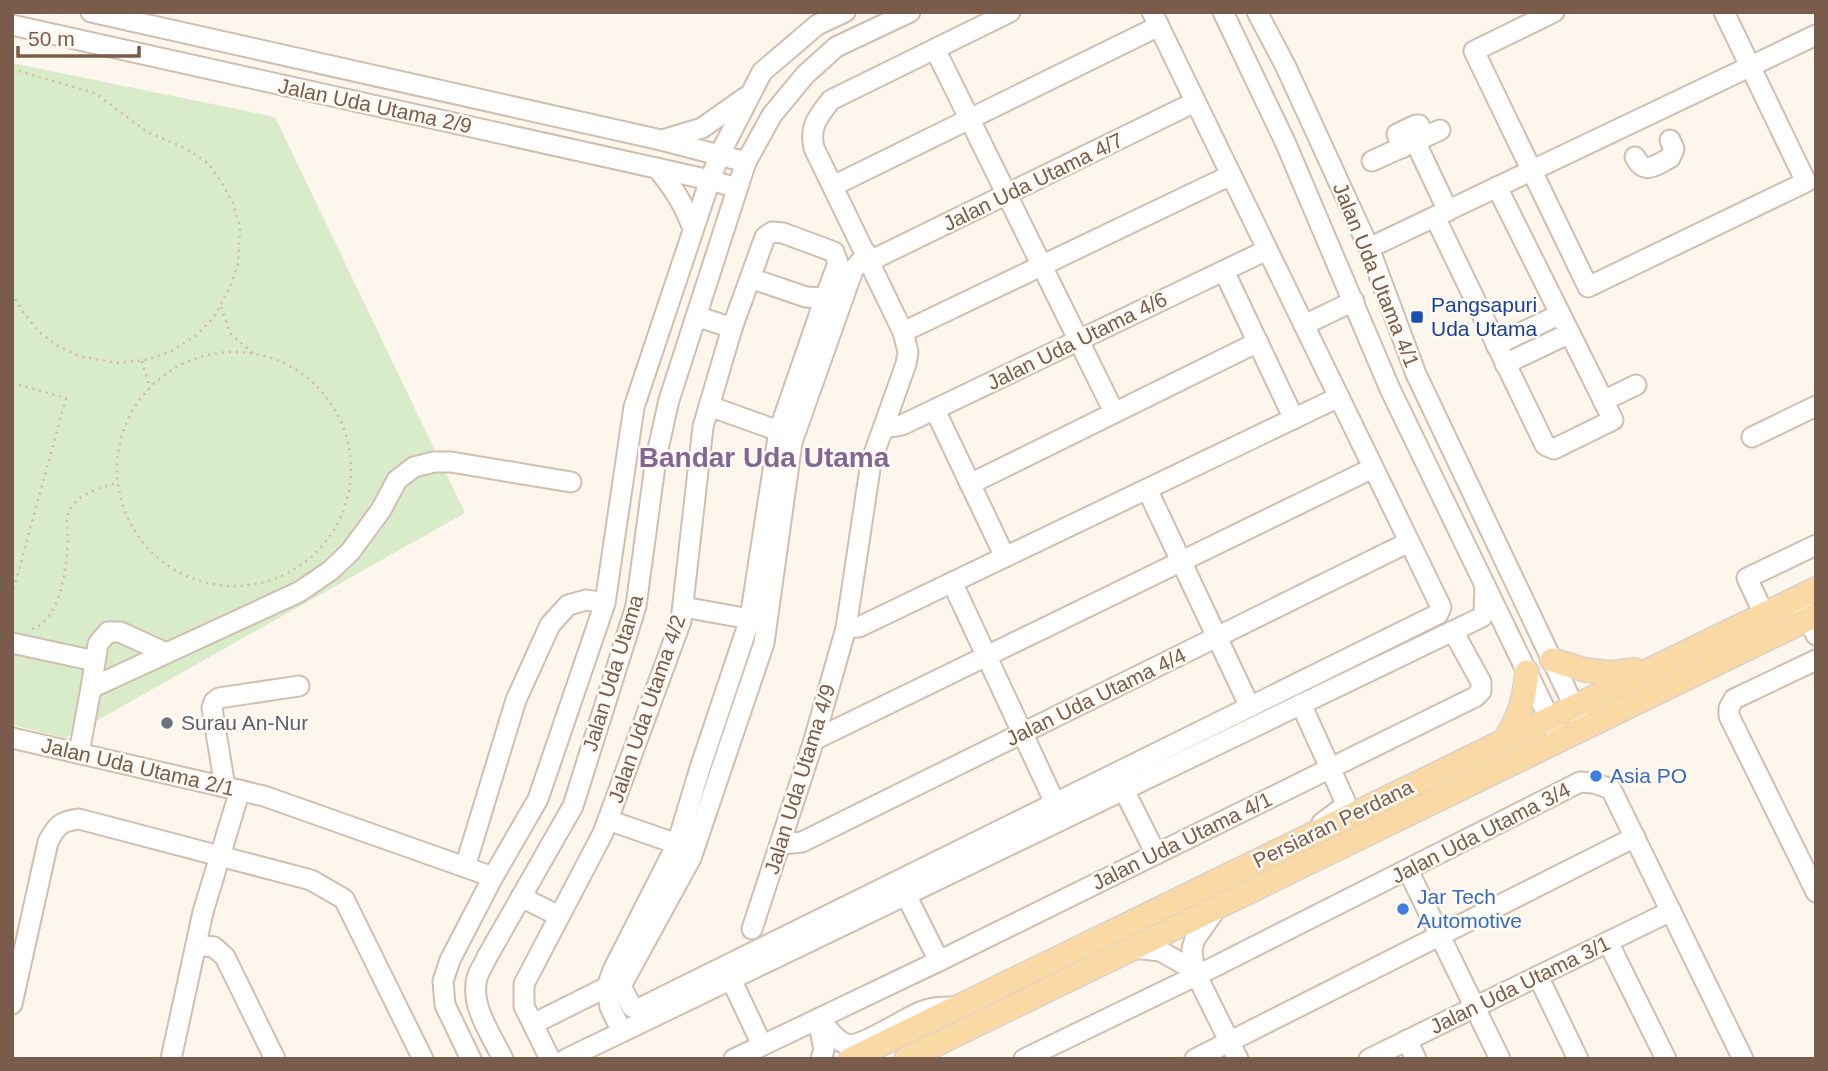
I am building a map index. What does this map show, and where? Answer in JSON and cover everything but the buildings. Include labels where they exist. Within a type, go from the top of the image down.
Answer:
[{"type":"main road","name":"Persiaran Perdana","points":[[850,1059],[1807,594]]},
{"type":"main road","name":"Persiaran Perdana","points":[[906,1059],[1584,727],[1813,623]]},
{"type":"main road","points":[[1552,660],[1586,670],[1611,673],[1656,667]]},
{"type":"main road","points":[[1504,741],[1518,719],[1527,672]]},
{"type":"street","name":"Jalan Uda Utama 2/9","points":[[91,12],[661,140],[746,162]]},
{"type":"street","name":"Jalan Uda Utama","points":[[471,1059],[445,1006],[443,981],[450,960],[493,877],[538,799],[605,603],[634,407],[710,180],[720,154],[762,72],[817,25],[845,12]]},
{"type":"street","name":"Jalan Uda Utama","points":[[503,1059],[478,1008],[477,978],[573,806],[636,606],[656,458],[669,400],[746,162],[772,115],[805,75],[836,47],[910,12]]},
{"type":"street","points":[[1010,12],[831,100],[815,122],[811,137],[814,148],[903,332],[1231,175]]},
{"type":"street","name":"Jalan Uda Utama 4/1","points":[[1223,12],[1286,144],[1390,389],[1560,740]]},
{"type":"street","name":"Jalan Uda Utama 4/1","points":[[1257,12],[1286,67],[1369,248],[1416,374],[1584,727]]},
{"type":"street","points":[[1554,12],[1474,51],[1588,287],[1806,182],[1724,12]]},
{"type":"street","points":[[832,186],[970,119],[1155,19],[1441,607],[1438,614],[638,1009],[632,1007],[621,986],[691,858],[764,643],[792,442],[853,270],[868,258]]},
{"type":"street","name":"Jalan Uda Utama 2/9","points":[[12,25],[737,188]]},
{"type":"street","points":[[1369,248],[1816,35]]},
{"type":"street","points":[[935,49],[1114,412]]},
{"type":"street","points":[[661,140],[702,128],[750,94]]},
{"type":"street","name":"Jalan Uda Utama 4/7","points":[[868,258],[1195,102]]},
{"type":"street","points":[[1372,161],[1420,139],[1442,214],[1496,345],[1545,445],[1554,449],[1613,420],[1497,187]]},
{"type":"street","points":[[1635,157],[1644,168],[1670,158],[1674,149],[1670,140]]},
{"type":"street","points":[[657,168],[684,205],[693,229]]},
{"type":"street","name":"Jalan Uda Utama 4/2","points":[[550,1059],[524,1006],[524,984],[603,833],[681,621],[703,427],[732,328],[765,237],[772,232],[783,233],[834,252],[838,262],[825,298]]},
{"type":"street","name":"Jalan Uda Utama 4/6","points":[[885,428],[902,425],[935,410],[1267,250]]},
{"type":"street","points":[[1224,271],[1294,419]]},
{"type":"street","points":[[622,1032],[610,1007],[607,988],[613,970],[677,845],[750,619],[779,431],[825,298],[806,297],[750,278]]},
{"type":"street","points":[[1304,325],[1354,301]]},
{"type":"street","points":[[1496,345],[1560,314]]},
{"type":"street","points":[[696,316],[732,328]]},
{"type":"street","name":"Jalan Uda Utama 4/9","points":[[752,929],[814,740],[846,628],[872,462],[906,364],[908,352],[903,332]]},
{"type":"street","points":[[1505,364],[1570,333]]},
{"type":"street","points":[[970,484],[1258,342]]},
{"type":"street","points":[[1603,401],[1636,385]]},
{"type":"street","points":[[846,628],[859,626],[1339,397]]},
{"type":"street","points":[[709,406],[779,431]]},
{"type":"street","points":[[1752,437],[1816,406]]},
{"type":"street","points":[[935,410],[1005,557]]},
{"type":"street","points":[[92,688],[299,592],[330,571],[350,552],[381,510],[397,480],[414,467],[433,462],[451,462],[571,482]]},
{"type":"street","points":[[814,740],[1373,467]]},
{"type":"street","points":[[1147,489],[1250,707]]},
{"type":"street","name":"Jalan Uda Utama 4/4","points":[[781,844],[802,842],[1409,542]]},
{"type":"street","points":[[1764,614],[1747,578],[1816,545]]},
{"type":"street","points":[[952,582],[1055,803]]},
{"type":"street","points":[[566,1059],[1482,617],[1485,585]]},
{"type":"street","points":[[1807,594],[1813,623]]},
{"type":"street","points":[[466,867],[516,700],[550,625],[568,605],[586,600],[605,603]]},
{"type":"street","points":[[683,607],[750,619]]},
{"type":"street","name":"Jalan Uda Utama 4/1","points":[[762,1045],[939,961],[1479,695],[1481,682],[1453,631]]},
{"type":"street","points":[[79,753],[98,644],[108,632],[120,632],[166,653]]},
{"type":"street","points":[[12,643],[95,662]]},
{"type":"street","points":[[1816,660],[1734,699],[1729,708],[1729,716],[1816,892]]},
{"type":"street","points":[[171,1059],[203,912],[220,856],[232,789],[212,708],[214,702],[219,698],[299,686]]},
{"type":"street","points":[[1296,842],[1342,808],[1345,801],[1301,704]]},
{"type":"street","name":"Jalan Uda Utama 2/1","points":[[12,738],[264,796],[493,877]]},
{"type":"street","name":"Jalan Uda Utama 3/4","points":[[1024,1059],[1580,782],[1594,783],[1611,789],[1743,1059]]},
{"type":"street","points":[[1124,790],[1156,854]]},
{"type":"street","points":[[12,1004],[48,842],[54,829],[67,820],[79,819],[311,880],[344,900],[423,1059]]},
{"type":"street","points":[[608,820],[677,845]]},
{"type":"street","points":[[1195,1059],[1234,1050],[1440,935],[1634,837]]},
{"type":"street","points":[[1408,870],[1500,1059]]},
{"type":"street","points":[[906,895],[939,961]]},
{"type":"street","points":[[521,897],[559,916]]},
{"type":"street","points":[[1218,905],[1195,939],[1192,949],[1195,973],[1234,1050]]},
{"type":"street","name":"Jalan Uda Utama 3/1","points":[[1369,1059],[1671,911]]},
{"type":"street","points":[[1608,942],[1666,1059]]},
{"type":"street","points":[[196,945],[214,947],[225,957],[275,1059]]},
{"type":"street","points":[[1133,948],[1160,951],[1195,973]]},
{"type":"street","points":[[1538,976],[1578,1059]]},
{"type":"street","points":[[732,979],[762,1045],[734,1059]]},
{"type":"street","points":[[533,1024],[607,988]]},
{"type":"street","points":[[818,1019],[846,1044],[854,1045],[925,1010],[958,1007]]},
{"type":"street","points":[[818,1019],[824,1050],[821,1059]]},
{"type":"street","points":[[1407,1040],[1416,1059]]},
{"type":"path","points":[[12,69],[95,93],[147,132],[185,148],[208,163],[233,203],[240,227],[238,263],[232,283],[214,317],[197,335],[170,352],[142,360],[116,363],[79,356],[40,333],[12,293]]},
{"type":"path","points":[[220,306],[230,333],[254,354]]},
{"type":"path","points":[[235,353],[254,354],[269,356],[310,380],[334,408],[342,424],[350,460],[351,483],[347,501],[334,531],[321,547],[290,571],[267,582],[251,585],[200,582],[174,570],[157,556],[138,536],[127,519],[118,483],[116,451],[125,423],[158,379],[185,363],[235,353]]},
{"type":"path","points":[[142,360],[149,391]]},
{"type":"path","points":[[12,383],[66,398],[12,595]]},
{"type":"path","points":[[31,629],[42,626],[55,606],[65,575],[67,515],[77,501],[91,491],[118,483]]},
{"type":"green space","points":[[12,63],[275,117],[465,513],[66,738],[12,725]]},
{"type":"place","name":"Pangsapuri Uda Utama","points":[[1417,317]]},
{"type":"place","name":"Surau An-Nur","points":[[167,723]]},
{"type":"place","name":"Asia PO","points":[[1596,776]]},
{"type":"place","name":"Jar Tech Automotive","points":[[1403,909]]},
{"type":"district","name":"Bandar Uda Utama","points":[[764,457]]}]
